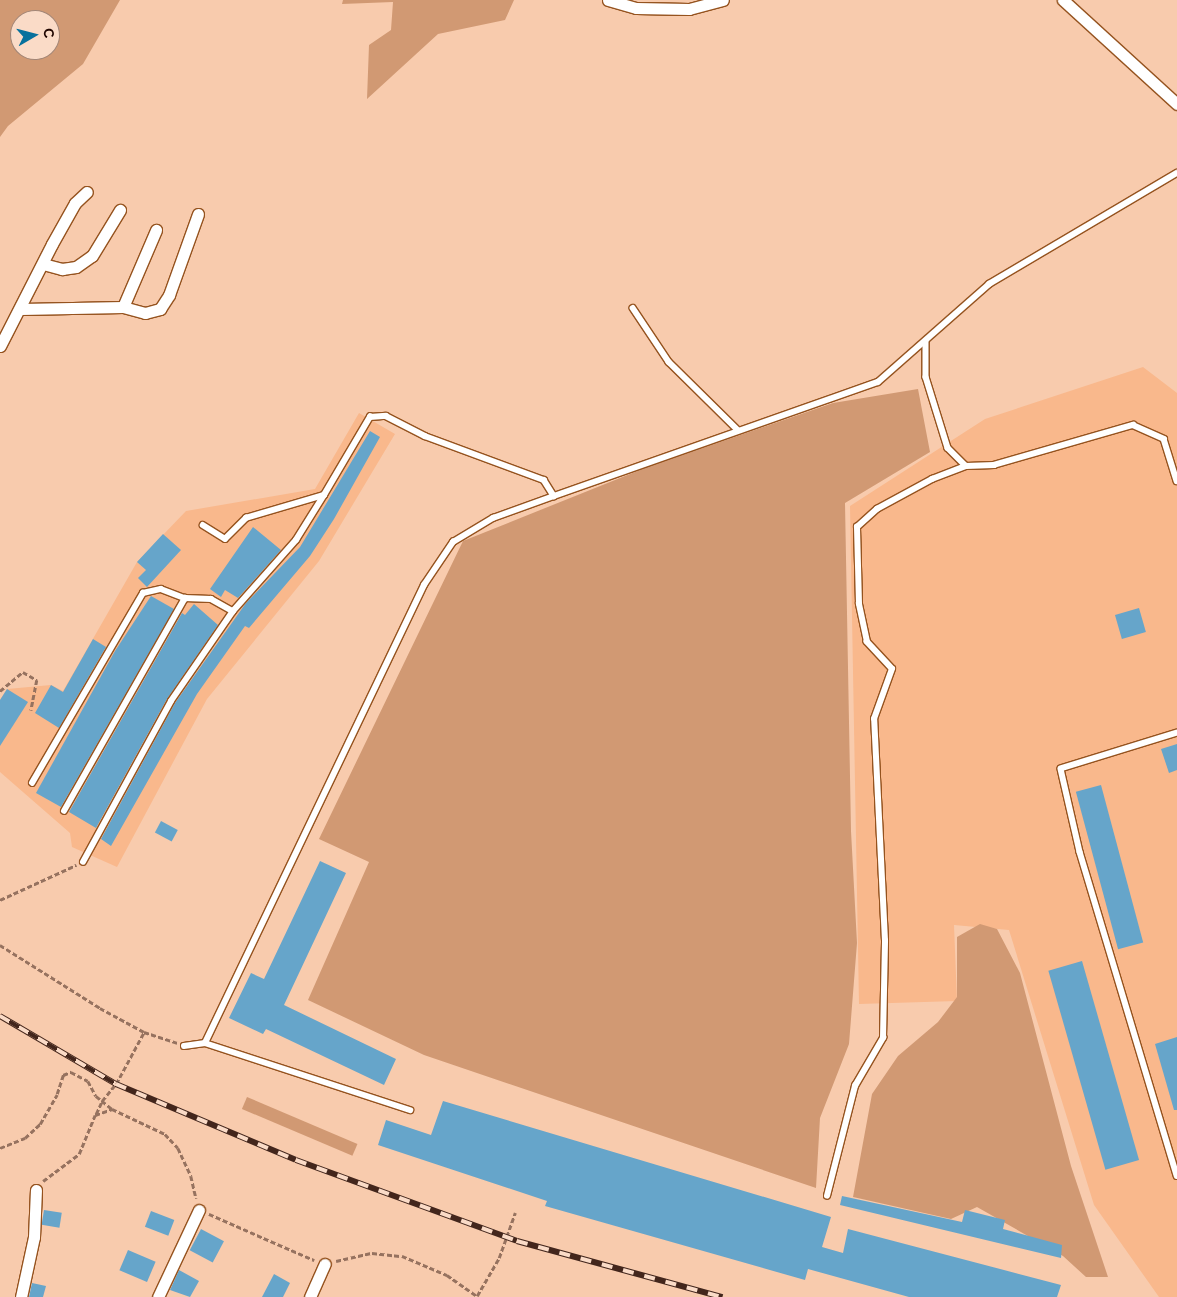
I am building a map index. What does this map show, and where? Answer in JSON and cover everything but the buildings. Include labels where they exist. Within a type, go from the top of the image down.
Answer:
[{"type":"street","points":[[608,0],[636,8],[689,9],[723,0]]},
{"type":"street","points":[[1063,0],[1177,104]]},
{"type":"street","points":[[0,346],[75,203],[87,192]]},
{"type":"street","points":[[43,264],[62,269],[76,267],[92,256],[120,210]]},
{"type":"street","points":[[21,309],[123,307],[144,313],[160,309],[169,295],[198,214]]},
{"type":"street","points":[[123,307],[156,230]]},
{"type":"street","points":[[21,1297],[34,1237],[36,1190]]},
{"type":"street","points":[[158,1297],[199,1210]]},
{"type":"street","points":[[310,1297],[325,1264]]},
{"type":"lane","points":[[205,1043],[424,585],[453,542],[492,518],[878,382],[989,284],[1177,173]]},
{"type":"lane","points":[[633,308],[669,362],[738,430]]},
{"type":"lane","points":[[926,340],[926,377],[948,448],[966,466]]},
{"type":"lane","points":[[83,862],[171,701],[233,611],[296,540],[370,417],[386,416],[425,436],[544,480],[554,496]]},
{"type":"lane","points":[[827,1196],[855,1086],[883,1038],[885,941],[874,718],[892,669],[867,642],[859,604],[855,554],[858,527],[877,509],[908,492],[966,466],[994,465],[1133,425],[1164,439],[1177,481]]},
{"type":"lane","points":[[203,525],[225,538],[246,518],[324,494]]},
{"type":"lane","points":[[32,783],[142,593],[161,589],[184,598],[211,599],[233,611]]},
{"type":"lane","points":[[64,811],[184,598]]},
{"type":"lane","points":[[1177,733],[1061,769],[1080,852],[1177,1176]]},
{"type":"lane","points":[[184,1046],[205,1043],[410,1110]]},
{"type":"path","points":[[0,691],[23,672],[38,680],[31,710]]},
{"type":"path","points":[[0,900],[83,862]]},
{"type":"path","points":[[0,945],[100,1008],[144,1032],[184,1046]]},
{"type":"path","points":[[36,1190],[45,1179],[67,1166],[79,1154],[102,1101],[116,1084],[144,1032]]},
{"type":"path","points":[[0,1148],[25,1138],[40,1124],[57,1094],[63,1075],[71,1072],[78,1074],[88,1081],[102,1101],[112,1109],[165,1134],[178,1148],[191,1176],[199,1210],[325,1264],[372,1252],[402,1256],[447,1276],[477,1297],[498,1258],[515,1213]]},
{"type":"path","points":[[95,1115],[112,1109]]},
{"type":"shaded area","points":[[0,0],[120,0],[83,64],[8,126],[0,137]]},
{"type":"shaded area","points":[[343,0],[514,0],[505,20],[438,34],[367,99],[369,45],[391,30],[393,2],[342,4]]},
{"type":"shaded area","points":[[1143,367],[1177,393],[1177,1297],[1159,1297],[1094,1205],[1009,930],[954,925],[957,1001],[859,1004],[850,506],[985,419]]},
{"type":"shaded area","points":[[918,389],[930,452],[845,503],[851,831],[857,943],[849,1044],[820,1118],[816,1188],[424,1055],[308,1000],[369,862],[319,839],[463,541],[645,468],[833,403]]},
{"type":"shaded area","points":[[359,413],[395,434],[319,561],[207,699],[117,867],[72,847],[70,833],[0,772],[0,700],[7,689],[51,685],[63,691],[137,562],[186,511],[315,489]]},
{"type":"shaded area","points":[[980,924],[997,929],[1020,973],[1071,1166],[1108,1277],[1086,1277],[1063,1256],[977,1207],[951,1219],[853,1197],[872,1094],[898,1056],[938,1022],[957,997],[957,937]]},
{"type":"shaded area","points":[[247,1097],[357,1144],[352,1156],[242,1109]]},
{"type":"railway","points":[[0,1016],[116,1084],[296,1160],[517,1241],[722,1297]]}]
